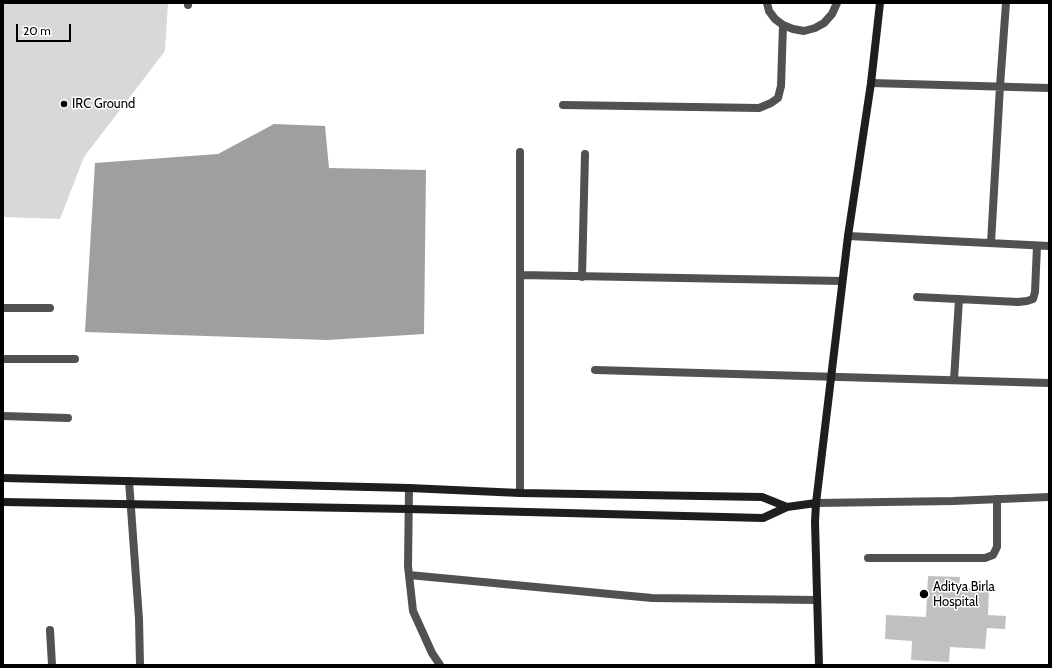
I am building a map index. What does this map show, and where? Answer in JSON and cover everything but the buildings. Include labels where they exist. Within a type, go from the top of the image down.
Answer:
[{"type":"street","points":[[767,3],[769,11],[775,19],[793,30],[815,28],[832,14],[837,3]]},
{"type":"street","points":[[819,665],[815,522],[816,503],[842,281],[871,83],[880,3]]},
{"type":"street","points":[[991,243],[1006,3]]},
{"type":"street","points":[[563,105],[759,108],[778,98],[781,86],[783,25]]},
{"type":"street","points":[[871,83],[1049,88]]},
{"type":"street","points":[[520,152],[520,493]]},
{"type":"street","points":[[582,277],[584,154]]},
{"type":"street","points":[[848,236],[1049,246]]},
{"type":"street","points":[[917,297],[1018,302],[1033,299],[1035,292],[1037,246]]},
{"type":"street","points":[[520,275],[842,281]]},
{"type":"street","points":[[954,380],[959,299]]},
{"type":"street","points":[[3,308],[50,308]]},
{"type":"street","points":[[3,359],[75,359]]},
{"type":"street","points":[[595,370],[830,378],[1049,383]]},
{"type":"street","points":[[3,416],[68,418]]},
{"type":"street","points":[[3,478],[409,488],[520,493],[762,497],[787,507]]},
{"type":"street","points":[[129,481],[139,619],[140,665]]},
{"type":"street","points":[[409,488],[408,566],[413,611],[432,653],[440,665]]},
{"type":"street","points":[[3,502],[131,503],[763,518],[787,507],[816,503],[1049,497]]},
{"type":"street","points":[[868,558],[985,558],[993,555],[997,547],[997,499]]},
{"type":"street","points":[[409,575],[652,598],[817,600]]},
{"type":"street","points":[[50,630],[52,665]]},
{"type":"shaded area","name":"IRC Ground","points":[[3,3],[168,3],[165,51],[84,157],[60,219],[3,217]]},
{"type":"shaded area","points":[[274,124],[325,126],[329,168],[426,170],[424,334],[327,340],[85,332],[95,163],[218,154]]},
{"type":"place","name":"IRC Ground","points":[[64,104]]},
{"type":"place","name":"Aditya Birla Hospital","points":[[924,594]]}]
